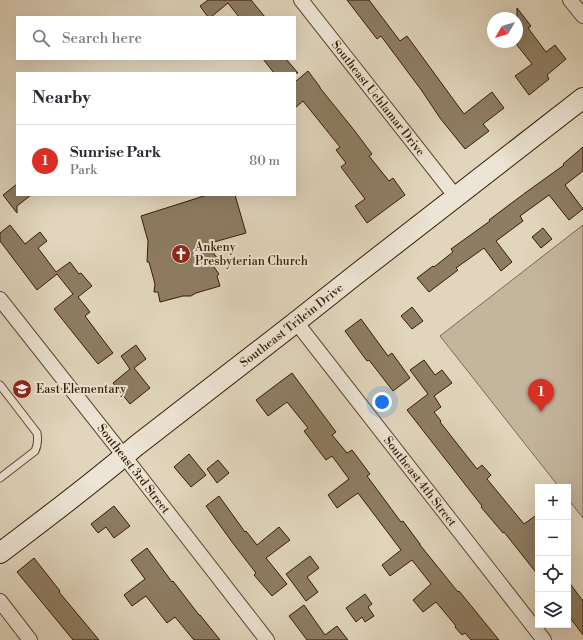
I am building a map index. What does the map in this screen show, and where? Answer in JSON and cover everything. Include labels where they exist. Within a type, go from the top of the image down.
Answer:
[{"type":"street","name":"Southeast Uehlamar Drive","points":[[301,0],[456,197]]},
{"type":"street","points":[[570,0],[583,16]]},
{"type":"street","name":"Southeast Trilein Drive","points":[[0,553],[61,507],[136,446],[583,98]]},
{"type":"street","name":"Southeast 3rd Street","points":[[0,299],[267,640]]},
{"type":"street","name":"Southeast 4th Street","points":[[296,322],[544,640]]},
{"type":"street","points":[[0,601],[30,640]]},
{"type":"lane","points":[[0,385],[37,433],[38,437],[35,452],[0,478]]},
{"type":"shaded area","points":[[583,225],[583,518],[571,503],[571,484],[557,484],[440,336]]},
{"type":"building","points":[[208,0],[251,0],[264,16],[238,16],[228,3],[212,16],[207,16],[200,6]]},
{"type":"building","points":[[347,0],[369,0],[400,41],[407,36],[464,114],[492,92],[504,108],[483,124],[489,131],[465,149],[440,118],[381,36],[377,39]]},
{"type":"building","points":[[523,16],[531,26],[528,28],[546,52],[555,45],[566,59],[547,75],[549,79],[529,95],[515,76],[532,64],[519,48],[523,48]]},
{"type":"building","points":[[264,60],[287,60],[298,73],[296,72],[273,72]]},
{"type":"building","points":[[308,71],[372,154],[369,156],[389,181],[393,178],[405,195],[367,223],[355,206],[365,199],[341,167],[346,163],[336,150],[340,147],[303,101],[296,107],[296,81]]},
{"type":"building","points":[[583,147],[583,171],[565,185],[583,209],[569,220],[549,195],[520,216],[523,221],[496,241],[512,262],[501,271],[484,248],[456,268],[458,270],[429,292],[417,278],[453,252],[451,249],[564,165],[563,164]]},
{"type":"building","points":[[16,185],[16,196],[30,196],[17,206],[17,213],[3,195]]},
{"type":"building","name":"Ankeny Presbyterian Church","points":[[204,196],[235,196],[246,233],[207,244],[220,262],[214,267],[219,274],[217,276],[220,286],[196,293],[191,296],[183,296],[160,302],[158,292],[154,292],[155,284],[149,262],[147,262],[148,241],[141,216]]},
{"type":"building","points":[[10,225],[25,244],[40,232],[47,241],[38,248],[56,272],[70,262],[79,274],[81,273],[92,286],[78,297],[90,312],[85,316],[113,353],[98,364],[54,309],[73,294],[57,274],[37,290],[0,241],[0,233]]},
{"type":"building","points":[[543,228],[552,239],[541,248],[532,237]]},
{"type":"building","points":[[412,307],[423,321],[412,329],[401,316]]},
{"type":"building","points":[[361,319],[388,356],[392,353],[410,378],[393,391],[369,360],[367,361],[345,331]]},
{"type":"building","points":[[136,345],[146,359],[134,368],[150,388],[130,404],[113,383],[130,369],[121,356]]},
{"type":"building","points":[[424,360],[435,375],[442,370],[452,383],[434,396],[441,407],[434,412],[441,421],[440,422],[477,469],[482,465],[491,475],[487,479],[524,524],[535,516],[535,571],[504,532],[503,533],[481,507],[482,506],[407,410],[428,394],[410,370]]},
{"type":"building","points":[[292,373],[336,432],[332,435],[347,453],[352,450],[370,474],[367,476],[401,522],[403,521],[420,545],[499,640],[471,640],[465,633],[462,635],[436,602],[423,612],[413,600],[431,584],[412,560],[390,576],[382,565],[401,550],[358,493],[337,508],[328,495],[349,479],[332,456],[326,460],[304,431],[308,428],[287,402],[268,416],[256,400]]},
{"type":"building","points":[[189,454],[206,475],[191,487],[174,467]]},
{"type":"building","points":[[218,460],[229,473],[217,483],[207,469]]},
{"type":"building","points":[[219,496],[245,532],[246,531],[257,545],[279,527],[290,540],[266,558],[287,584],[272,596],[254,575],[256,573],[206,506]]},
{"type":"building","points":[[114,506],[130,526],[114,538],[106,527],[98,533],[91,524]]},
{"type":"building","points":[[147,548],[172,582],[173,581],[220,640],[194,640],[175,617],[167,623],[146,596],[132,606],[124,595],[145,579],[131,560]]},
{"type":"building","points":[[310,556],[319,568],[307,577],[318,592],[306,601],[286,574]]},
{"type":"building","points":[[34,558],[60,591],[59,592],[99,640],[73,640],[17,572]]},
{"type":"building","points":[[571,585],[583,601],[583,635],[571,619]]},
{"type":"building","points":[[365,594],[372,604],[368,607],[374,616],[365,622],[362,617],[356,622],[346,608]]},
{"type":"building","points":[[304,605],[325,635],[337,626],[348,640],[307,640],[289,616]]},
{"type":"place","name":"Ankeny Presbyterian Church","points":[[181,254]]},
{"type":"place","name":"East Elementary","points":[[22,389]]},
{"type":"place","name":"Sunrise Park","points":[[541,412]]}]
